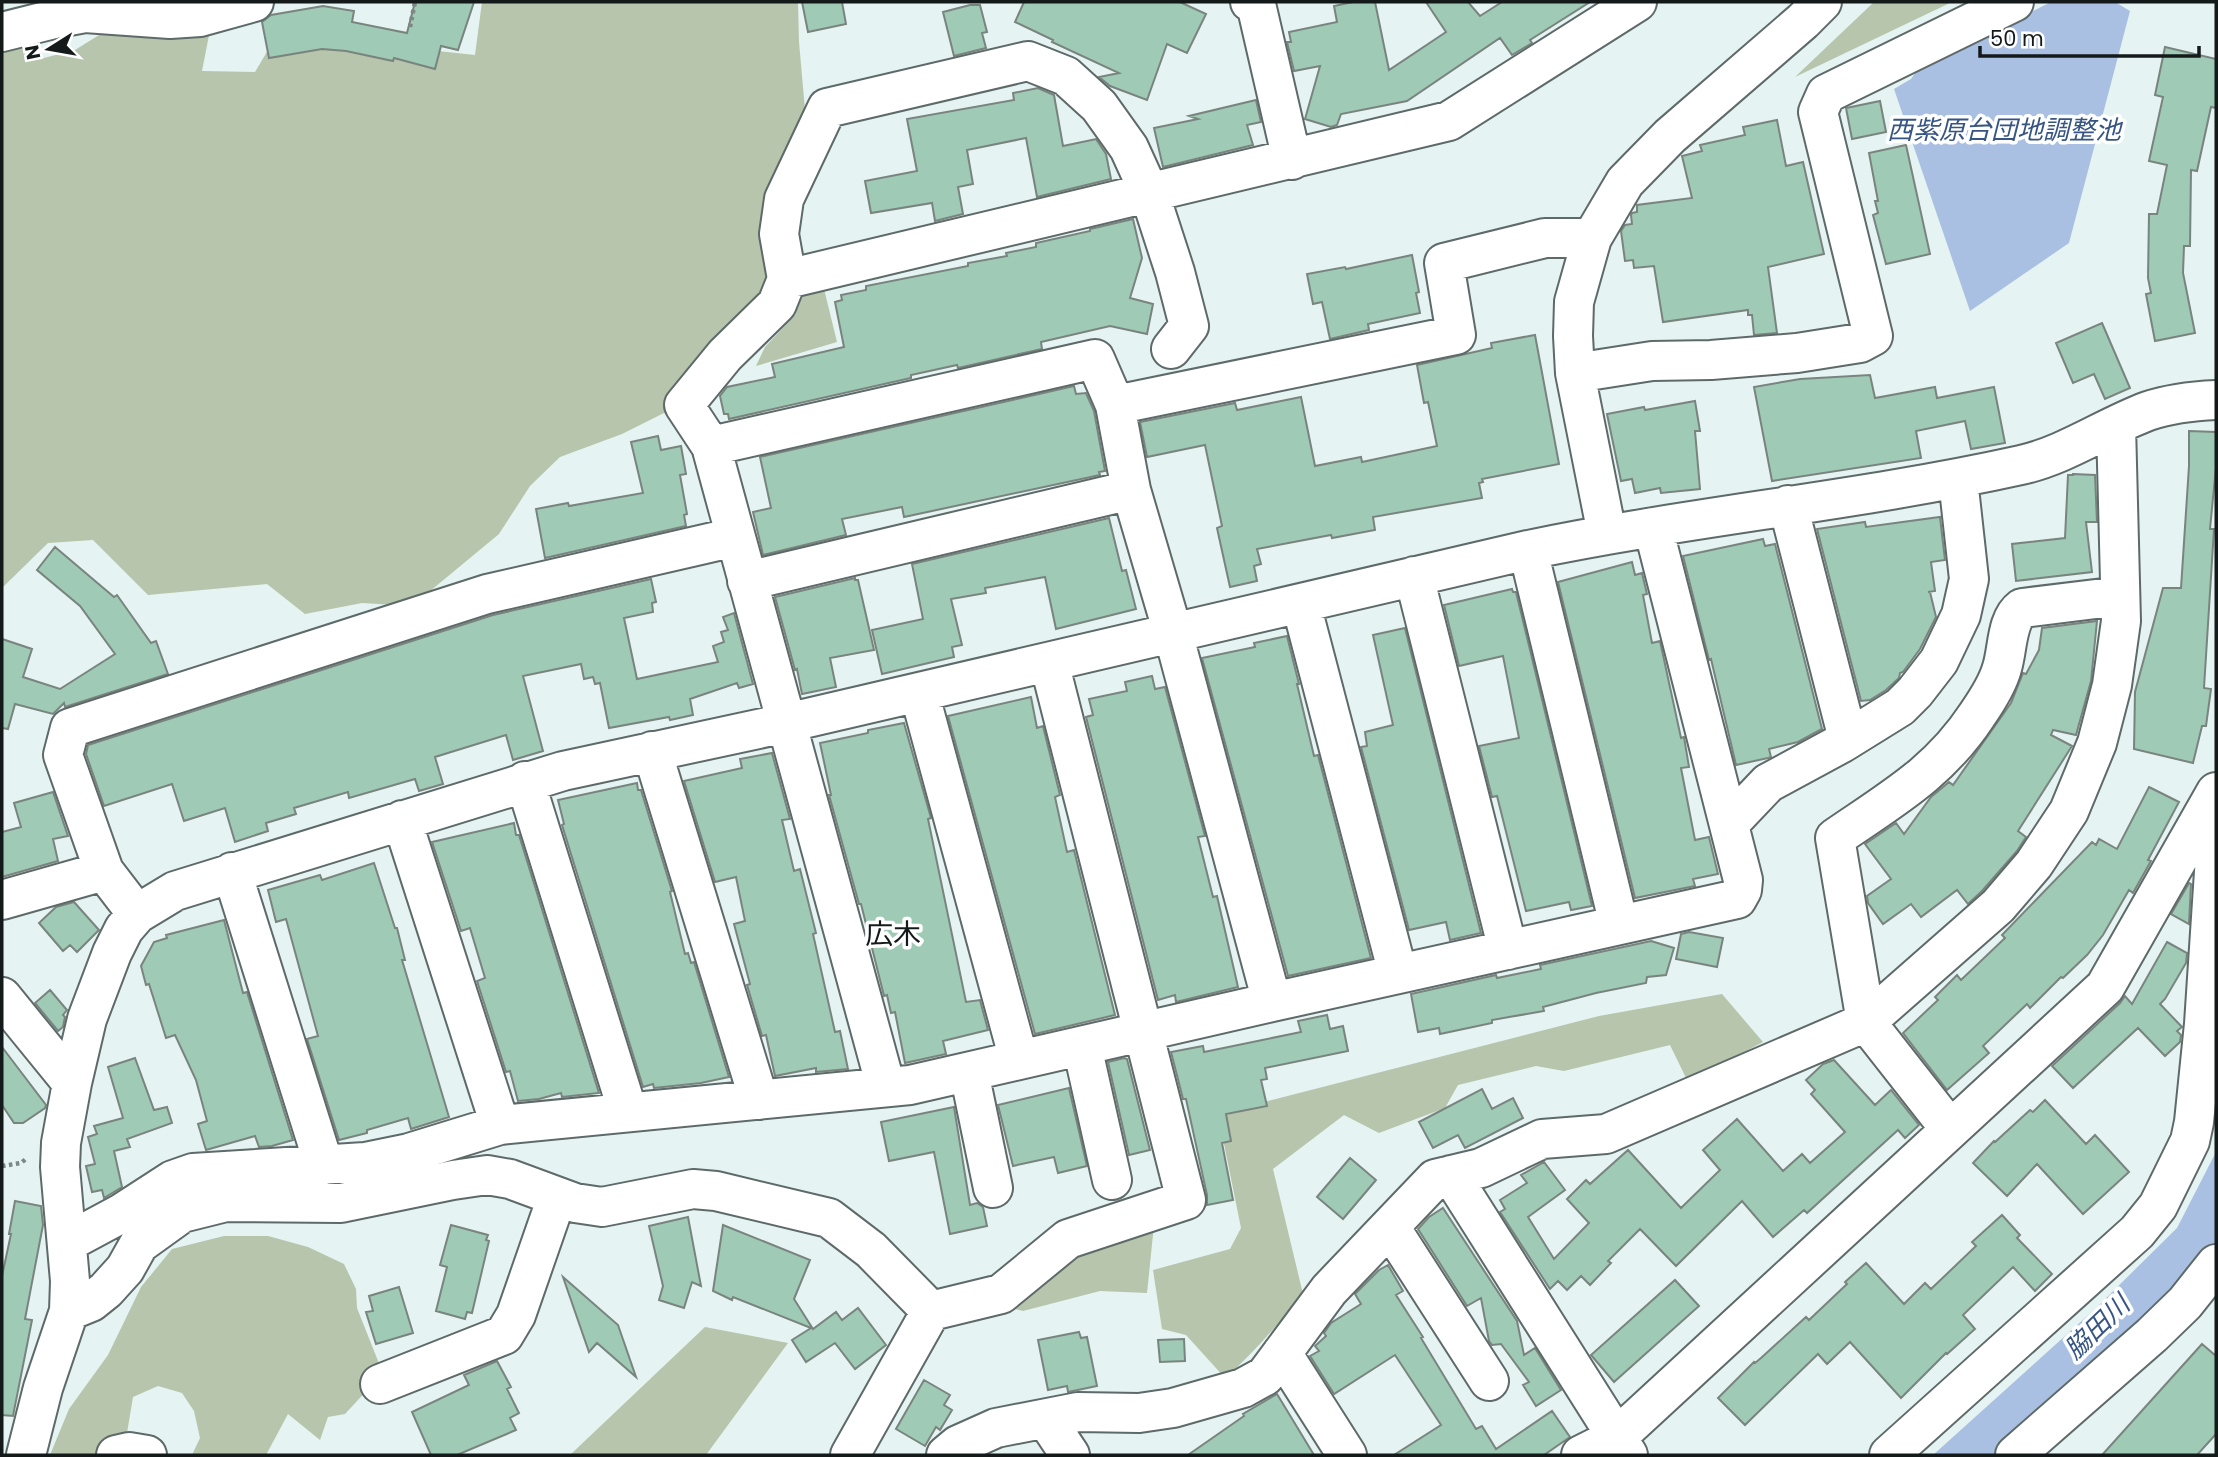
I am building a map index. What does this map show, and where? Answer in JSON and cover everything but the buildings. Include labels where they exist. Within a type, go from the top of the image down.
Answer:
[{"type":"street","points":[[2,32],[85,13],[190,18],[254,2]]},
{"type":"street","points":[[1258,2],[1292,160]]},
{"type":"street","points":[[787,279],[1449,121],[1637,2]]},
{"type":"street","points":[[1607,534],[1575,373],[1573,336],[1574,302],[1592,239],[1625,182],[1670,136],[1822,2]]},
{"type":"street","points":[[1575,373],[1652,361],[1711,360],[1797,353],[1860,343],[1873,336],[1818,112],[1826,94],[2014,2]]},
{"type":"street","points":[[886,1087],[711,446],[684,405],[725,355],[777,304],[787,279],[779,234],[784,198],[827,108],[1028,61],[1066,76],[1099,106],[1129,148],[1149,192],[1189,326],[1171,349]]},
{"type":"street","points":[[1115,405],[1456,335],[1444,263],[1545,238],[1592,239]]},
{"type":"street","points":[[711,446],[1095,359],[1115,405],[1130,490],[1173,633],[1272,1002]]},
{"type":"street","points":[[26,1455],[39,1400],[69,1311],[71,1281],[60,1167],[61,1143],[88,1019],[112,953],[124,929],[136,914],[175,891],[563,771],[786,723],[1528,550],[1607,534],[1958,479],[2025,464],[2057,454],[2150,411],[2216,400]]},
{"type":"street","points":[[946,1455],[980,1434],[996,1428],[1078,1412],[1139,1413],[1173,1408],[1243,1388],[1265,1376],[1329,1290],[1435,1178],[1481,1168],[1542,1139],[1605,1134],[1866,1022],[1998,906],[2034,864],[2069,811],[2097,743],[2112,685],[2121,621],[2116,425]]},
{"type":"street","points":[[1730,822],[1768,783],[1900,707],[1939,661],[1961,615],[1969,579],[1958,479]]},
{"type":"street","points":[[747,581],[1130,490]]},
{"type":"street","points":[[1788,505],[1848,739]]},
{"type":"street","points":[[68,1242],[122,1213],[173,1180],[193,1173],[365,1163],[409,1153],[500,1125],[910,1085],[1737,899],[1743,880],[1730,822],[1653,527]]},
{"type":"street","points":[[136,914],[104,871],[63,755],[70,727],[487,594],[735,537]]},
{"type":"street","points":[[1528,550],[1619,925]]},
{"type":"street","points":[[1414,576],[1508,950]]},
{"type":"street","points":[[1951,1129],[1866,1022],[1835,838],[1922,778],[1955,746],[1978,714],[2002,671],[2014,614],[2022,608],[2120,596]]},
{"type":"street","points":[[1301,604],[1398,974]]},
{"type":"street","points":[[850,1455],[931,1311],[1000,1294],[1068,1238],[1186,1200],[1049,662]]},
{"type":"street","points":[[919,692],[1019,1060]]},
{"type":"street","points":[[652,751],[759,1100]]},
{"type":"street","points":[[526,781],[628,1112]]},
{"type":"street","points":[[1581,1455],[1622,1446],[1951,1129],[2105,987],[2216,792]]},
{"type":"street","points":[[401,820],[500,1125]]},
{"type":"street","points":[[1889,1455],[2130,1240],[2158,1206],[2190,1141],[2194,1122],[2204,1024],[2216,841]]},
{"type":"street","points":[[2,900],[104,871]]},
{"type":"street","points":[[232,872],[324,1165]]},
{"type":"street","points":[[2,997],[72,1083]]},
{"type":"street","points":[[1082,1045],[1111,1180]]},
{"type":"street","points":[[969,1072],[993,1188]]},
{"type":"street","points":[[69,1311],[91,1302],[106,1290],[125,1269],[139,1244],[182,1213],[226,1202],[341,1203],[487,1175],[510,1179],[556,1197],[602,1207],[693,1189],[716,1191],[829,1218],[871,1250],[931,1311]]},
{"type":"street","points":[[1451,1175],[1622,1446]]},
{"type":"street","points":[[380,1384],[504,1335],[516,1315],[556,1197]]},
{"type":"street","points":[[1390,1227],[1489,1381]]},
{"type":"street","points":[[2015,1455],[2152,1335],[2185,1303],[2216,1264]]},
{"type":"street","points":[[1282,1353],[1347,1455]]},
{"type":"street","points":[[1046,1419],[1070,1455]]},
{"type":"street","points":[[116,1455],[129,1452],[147,1455]]},
{"type":"path","points":[[410,27],[415,2]]},
{"type":"green space","points":[[482,2],[798,2],[805,110],[788,199],[758,234],[771,285],[700,382],[666,412],[622,434],[560,457],[530,486],[499,534],[412,606],[362,603],[305,614],[267,584],[148,595],[93,540],[48,543],[2,588],[2,27],[40,59],[75,50],[149,4],[212,20],[202,71],[255,72],[271,45],[345,41],[475,55]]},
{"type":"green space","points":[[1874,2],[1952,2],[1795,77]]},
{"type":"green space","points":[[824,289],[837,342],[756,366],[765,347],[795,315],[804,290]]},
{"type":"green space","points":[[1722,994],[1763,1042],[1688,1082],[1670,1045],[1564,1071],[1536,1066],[1458,1085],[1445,1108],[1379,1133],[1344,1115],[1273,1169],[1303,1294],[1256,1348],[1225,1378],[1186,1335],[1162,1329],[1153,1270],[1230,1249],[1241,1228],[1218,1114],[1599,1016]]},
{"type":"green space","points":[[1154,1225],[1147,1293],[1100,1291],[1023,1311],[1008,1307],[1069,1247]]},
{"type":"green space","points":[[224,1236],[268,1236],[308,1247],[344,1264],[356,1289],[357,1308],[380,1366],[370,1387],[345,1414],[328,1417],[320,1440],[288,1414],[266,1455],[192,1455],[200,1438],[194,1411],[182,1393],[158,1386],[133,1397],[126,1439],[104,1455],[50,1455],[69,1409],[108,1355],[141,1287],[172,1249]]},
{"type":"green space","points":[[705,1327],[788,1343],[706,1455],[570,1455]]},
{"type":"water","name":"西紫原台団地調整池","points":[[2051,2],[2115,2],[2130,11],[2069,243],[1970,311],[1894,89],[1911,79],[1918,69]]},
{"type":"water","name":"脇田川","points":[[2216,1152],[2216,1248],[2205,1266],[2077,1376],[1994,1455],[1933,1455],[2096,1308],[2177,1228]]},
{"type":"district","name":"広木","points":[[893,934]]}]
